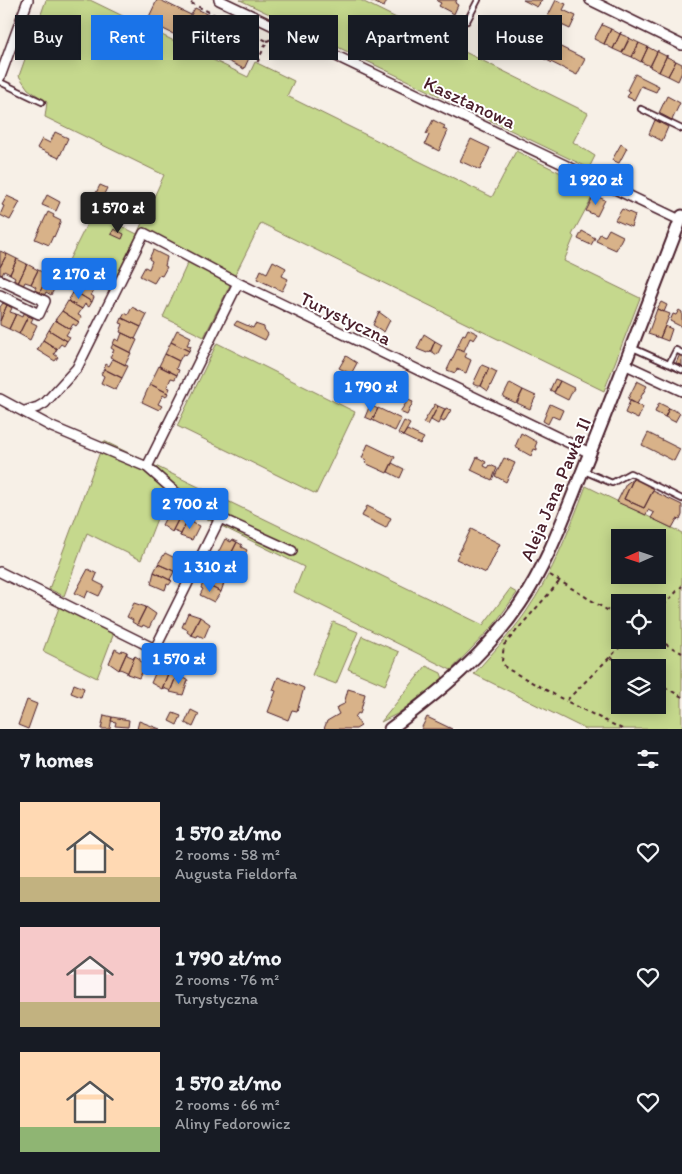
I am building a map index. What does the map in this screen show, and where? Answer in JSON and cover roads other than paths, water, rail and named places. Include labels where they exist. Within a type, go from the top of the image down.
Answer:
[{"type":"street","points":[[0,77],[28,0]]},
{"type":"street","name":"Kasztanowa","points":[[219,0],[681,218]]},
{"type":"street","points":[[590,0],[682,45]]},
{"type":"street","name":"Aleja Jana Pawła II","points":[[390,729],[426,703],[477,656],[520,604],[540,570],[590,453],[681,218]]},
{"type":"street","name":"Turystyczna","points":[[24,411],[38,408],[45,403],[76,368],[144,234],[238,283],[590,453]]},
{"type":"street","points":[[0,280],[45,301],[39,314],[0,295]]},
{"type":"street","points":[[147,467],[238,283]]},
{"type":"street","points":[[624,364],[682,391]]},
{"type":"street","points":[[0,399],[52,427],[147,467],[182,498],[220,518],[292,551]]},
{"type":"street","points":[[155,649],[220,518]]},
{"type":"street","points":[[0,572],[155,649],[195,666]]},
{"type":"lane","points":[[468,19],[478,0]]},
{"type":"lane","points":[[0,82],[42,102]]},
{"type":"lane","points":[[641,109],[682,129]]},
{"type":"lane","points":[[631,347],[682,370]]},
{"type":"lane","points":[[669,364],[676,350],[682,353]]},
{"type":"lane","points":[[583,470],[612,483],[630,473],[682,499]]}]
